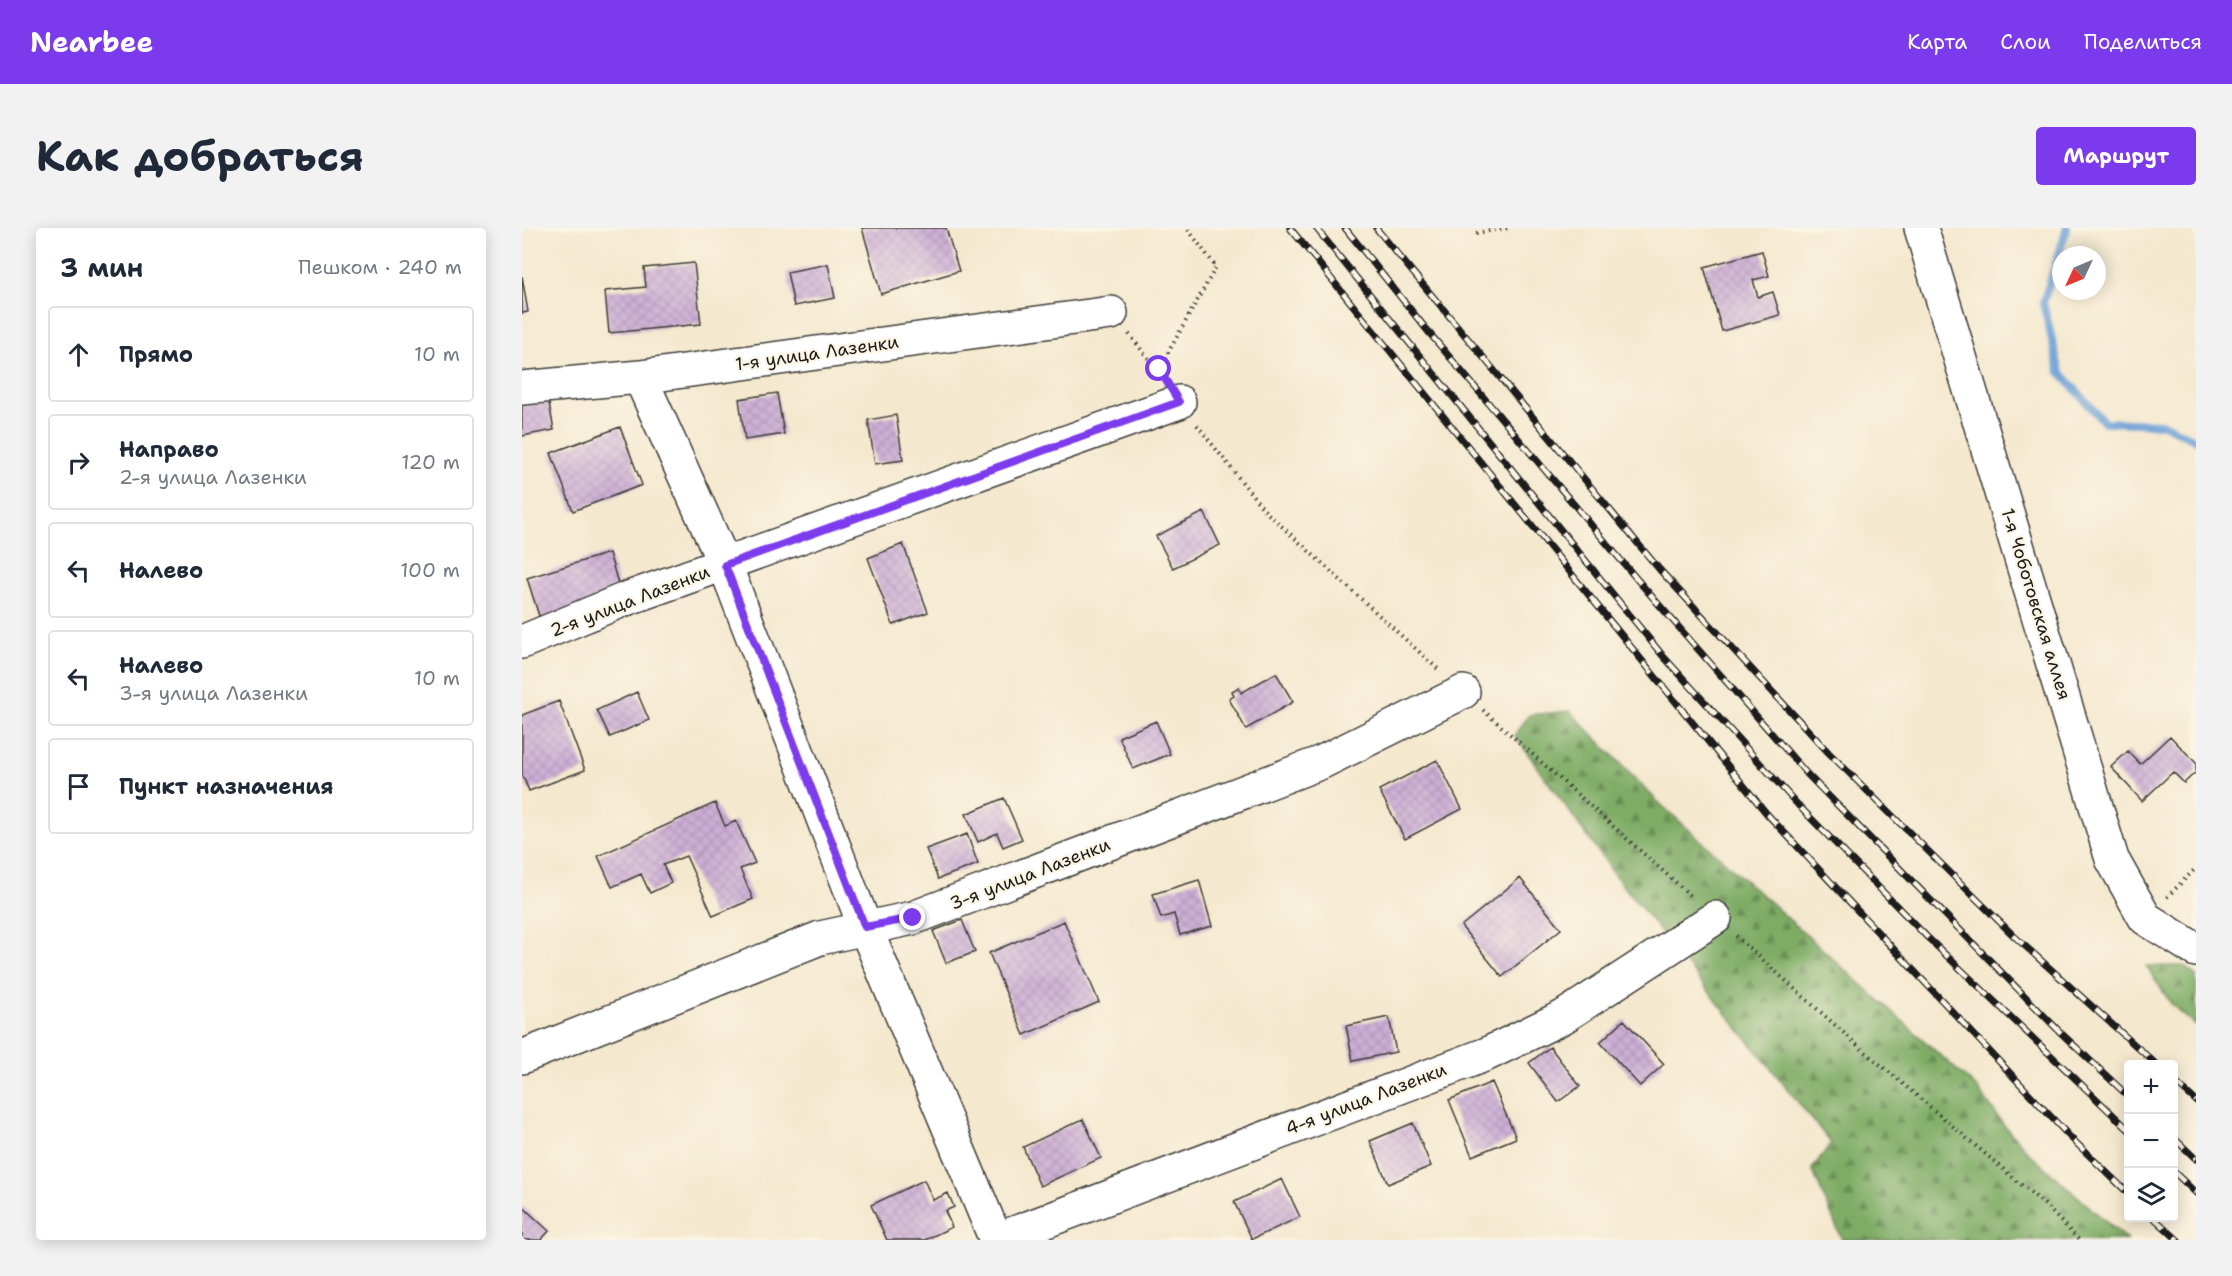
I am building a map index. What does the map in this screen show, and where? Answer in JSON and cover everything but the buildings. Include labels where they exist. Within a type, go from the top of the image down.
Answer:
[{"type":"street","name":"1-я Чоботовская аллея","points":[[1921,228],[2112,859],[2145,918],[2196,950]]},
{"type":"street","name":"1-я улица Лазенки","points":[[522,388],[640,377],[1111,313]]},
{"type":"street","points":[[640,377],[725,565],[865,927],[996,1240]]},
{"type":"street","name":"2-я улица Лазенки","points":[[522,642],[623,600],[1179,402]]},
{"type":"street","name":"3-я улица Лазенки","points":[[522,1057],[820,938],[913,918],[1322,762],[1463,692]]},
{"type":"street","name":"4-я улица Лазенки","points":[[996,1240],[1487,1054],[1563,1017],[1715,918]]},
{"type":"path","points":[[1159,369],[1216,267],[1187,228]]},
{"type":"path","points":[[1476,233],[1509,228]]},
{"type":"path","points":[[1111,313],[1159,369],[1179,402],[1265,511],[1463,692],[1855,1043],[2044,1204],[2079,1240]]},
{"type":"path","points":[[2145,918],[2196,868]]},
{"type":"green space","points":[[1570,711],[1657,801],[1978,1089],[2003,1124],[2031,1155],[2127,1240],[1842,1240],[1812,1169],[1831,1143],[1618,879],[1515,736],[1529,715]]},
{"type":"green space","points":[[2146,966],[2184,966],[2196,976],[2196,1026],[2172,1005]]},
{"type":"waterway","points":[[2067,228],[2043,303],[2060,372],[2104,422],[2163,424],[2196,440]]},
{"type":"railway","points":[[1290,228],[1767,814],[2069,1136],[2124,1189]]},
{"type":"railway","points":[[1316,228],[1663,656],[1798,805],[1927,937],[2124,1125]]},
{"type":"railway","points":[[1345,228],[1431,335],[1641,584],[1807,774],[2061,1033],[2124,1092]]},
{"type":"railway","points":[[1376,228],[1659,569],[1829,753],[2014,936],[2152,1060]]},
{"type":"railway","points":[[2178,1085],[2196,1101]]},
{"type":"railway","points":[[2178,1142],[2196,1159]]},
{"type":"railway","points":[[2178,1176],[2196,1193]]},
{"type":"railway","points":[[2158,1222],[2178,1240]]},
{"type":"route","points":[[913,918],[865,927],[725,565],[1179,402],[1159,369]]}]
